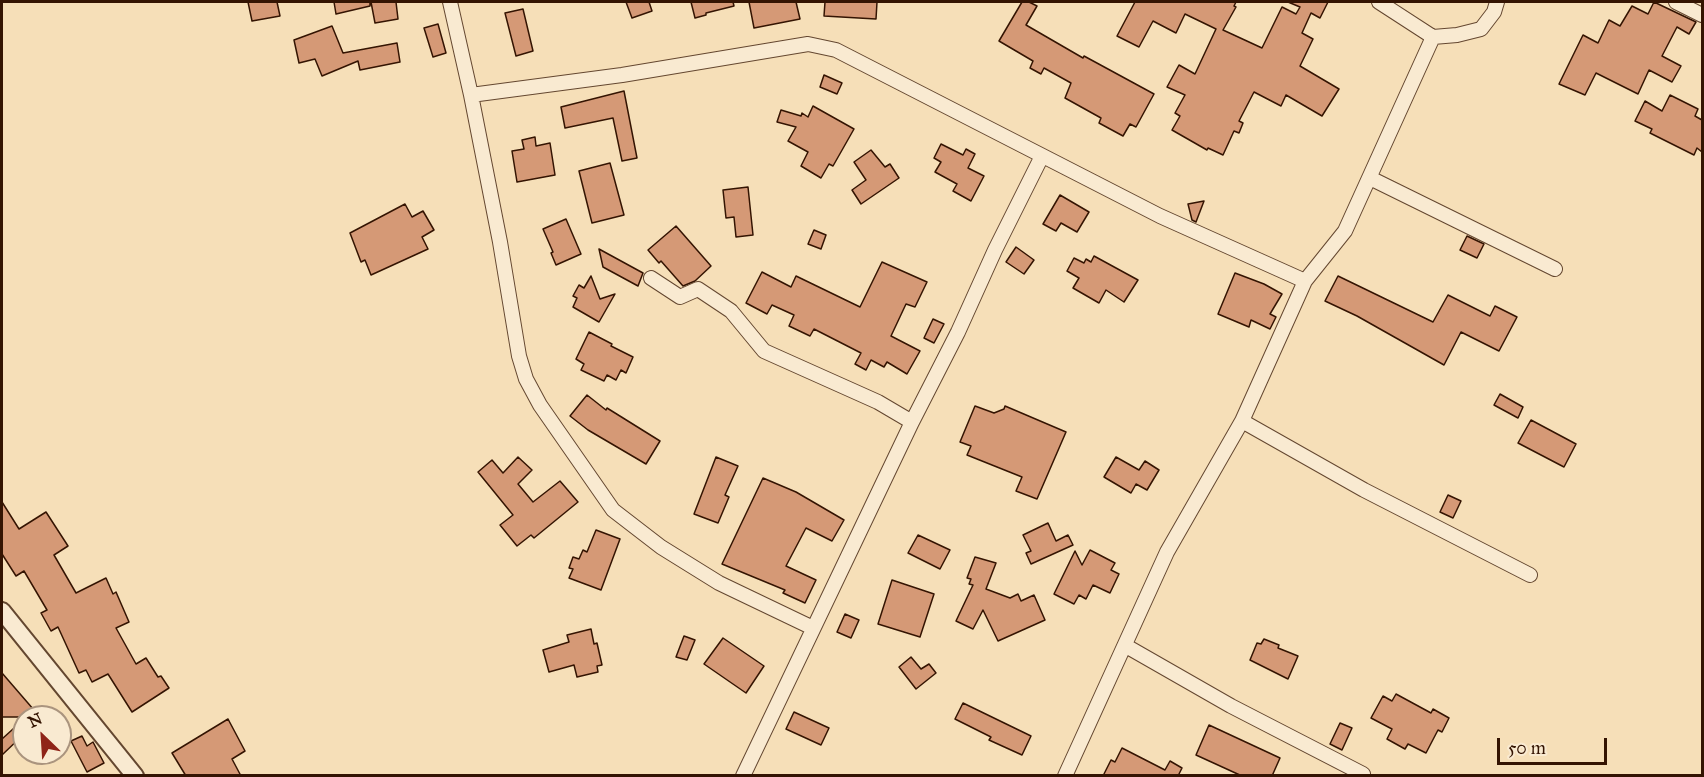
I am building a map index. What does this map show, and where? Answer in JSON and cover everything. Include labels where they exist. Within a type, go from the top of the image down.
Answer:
[{"type":"street","points":[[450,2],[500,242],[519,356],[526,379],[540,405],[613,510],[661,547],[719,583],[813,628]]},
{"type":"street","points":[[1379,2],[1433,37],[1457,35],[1481,29],[1494,12],[1497,2]]},
{"type":"street","points":[[1676,2],[1702,15]]},
{"type":"street","points":[[1065,776],[1167,552],[1242,421],[1305,281],[1345,231],[1433,37]]},
{"type":"street","points":[[471,95],[622,75],[808,44],[836,50],[1160,216],[1305,281]]},
{"type":"street","points":[[743,776],[912,422],[958,332],[995,249],[1042,156]]},
{"type":"street","points":[[1370,178],[1555,269]]},
{"type":"street","points":[[651,278],[680,297],[698,289],[731,311],[764,351],[878,402],[912,422]]},
{"type":"street","points":[[1242,421],[1364,490],[1530,575]]},
{"type":"street","points":[[2,614],[135,776]]},
{"type":"street","points":[[1126,646],[1231,706],[1363,774]]},
{"type":"building","points":[[248,2],[277,2],[280,16],[252,21]]},
{"type":"building","points":[[334,2],[370,2],[370,6],[336,14]]},
{"type":"building","points":[[371,2],[396,2],[398,19],[375,23]]},
{"type":"building","points":[[626,2],[649,2],[652,11],[632,18]]},
{"type":"building","points":[[691,2],[733,2],[734,6],[695,18]]},
{"type":"building","points":[[749,2],[796,2],[800,19],[754,28]]},
{"type":"building","points":[[825,2],[877,2],[876,19],[824,16]]},
{"type":"building","points":[[1022,2],[1029,2],[1037,6],[1026,25],[1083,58],[1084,56],[1154,94],[1136,127],[1130,124],[1123,136],[1099,123],[1101,118],[1065,98],[1071,83],[1044,68],[1041,74],[1030,68],[1033,61],[999,41]]},
{"type":"building","points":[[1135,2],[1236,2],[1234,6],[1236,7],[1223,30],[1262,48],[1282,7],[1296,14],[1300,7],[1288,2],[1328,2],[1320,18],[1311,13],[1302,33],[1313,39],[1300,66],[1339,89],[1322,116],[1286,95],[1281,106],[1254,92],[1239,121],[1243,123],[1239,133],[1234,131],[1223,155],[1208,148],[1207,150],[1172,130],[1180,116],[1175,113],[1185,95],[1167,87],[1179,65],[1195,74],[1216,29],[1185,14],[1176,33],[1153,21],[1139,47],[1117,36]]},
{"type":"building","points":[[1654,2],[1696,22],[1689,34],[1677,27],[1662,56],[1681,66],[1672,82],[1649,70],[1638,94],[1596,73],[1585,95],[1559,84],[1583,35],[1598,43],[1609,20],[1620,26],[1632,6],[1648,14]]},
{"type":"building","points":[[523,9],[533,51],[516,56],[505,13]]},
{"type":"building","points":[[438,24],[446,53],[433,57],[424,28]]},
{"type":"building","points":[[332,26],[343,53],[397,43],[400,62],[360,70],[358,61],[322,76],[315,59],[299,63],[294,40]]},
{"type":"building","points":[[824,75],[842,83],[837,94],[820,87]]},
{"type":"building","points":[[624,91],[637,158],[622,161],[613,118],[565,128],[561,107]]},
{"type":"building","points":[[1670,95],[1698,109],[1695,116],[1702,120],[1702,152],[1697,148],[1694,155],[1650,133],[1652,129],[1635,121],[1645,101],[1662,111]]},
{"type":"building","points":[[813,106],[854,129],[833,166],[829,164],[821,178],[801,166],[808,152],[788,141],[796,127],[777,122],[781,110],[801,116],[802,113],[808,117]]},
{"type":"building","points":[[535,137],[536,146],[550,143],[555,175],[517,182],[512,151],[524,149],[522,140]]},
{"type":"building","points":[[941,144],[963,155],[966,149],[975,154],[968,168],[984,176],[971,201],[953,191],[957,184],[935,172],[941,162],[934,158]]},
{"type":"building","points":[[871,150],[885,167],[890,164],[899,178],[861,204],[852,190],[866,180],[854,162]]},
{"type":"building","points":[[610,163],[624,215],[592,223],[579,171]]},
{"type":"building","points":[[748,187],[753,235],[736,237],[734,217],[726,218],[723,190]]},
{"type":"building","points":[[1060,195],[1089,212],[1077,232],[1061,223],[1056,231],[1043,224]]},
{"type":"building","points":[[1204,201],[1196,222],[1192,220],[1188,204]]},
{"type":"building","points":[[405,204],[412,217],[423,211],[434,230],[422,237],[428,249],[371,275],[365,260],[361,262],[350,233]]},
{"type":"building","points":[[566,219],[581,254],[556,265],[543,229]]},
{"type":"building","points":[[676,226],[711,266],[695,281],[683,286],[648,250]]},
{"type":"building","points":[[814,230],[826,235],[821,249],[808,244]]},
{"type":"building","points":[[1467,236],[1484,244],[1477,258],[1460,250]]},
{"type":"building","points":[[1016,247],[1034,260],[1024,274],[1006,262]]},
{"type":"building","points":[[599,249],[643,273],[638,286],[603,267]]},
{"type":"building","points":[[1094,256],[1138,280],[1124,302],[1106,290],[1099,303],[1073,288],[1079,278],[1067,271],[1074,258],[1084,263],[1086,259],[1091,262]]},
{"type":"building","points":[[882,262],[927,282],[915,307],[906,304],[891,336],[920,351],[907,374],[887,362],[884,367],[871,360],[866,370],[855,364],[861,353],[814,329],[810,336],[789,326],[794,315],[772,305],[767,314],[746,303],[762,272],[791,287],[796,276],[860,307]]},
{"type":"building","points":[[1235,273],[1282,294],[1270,314],[1276,317],[1270,329],[1251,320],[1249,327],[1218,314]]},
{"type":"building","points":[[591,276],[600,299],[615,294],[599,322],[573,307],[577,298],[573,296],[579,285],[584,288]]},
{"type":"building","points":[[1338,276],[1433,322],[1448,295],[1490,316],[1495,306],[1517,317],[1499,351],[1461,332],[1444,365],[1357,316],[1325,301]]},
{"type":"building","points":[[933,319],[944,324],[934,343],[924,338]]},
{"type":"building","points":[[589,332],[633,357],[626,373],[621,370],[616,380],[607,375],[604,381],[581,370],[584,364],[576,359]]},
{"type":"building","points":[[1500,394],[1523,407],[1518,418],[1494,405]]},
{"type":"building","points":[[587,395],[606,410],[607,408],[660,441],[646,464],[588,430],[570,416]]},
{"type":"building","points":[[975,406],[994,413],[1004,409],[1005,406],[1066,432],[1037,499],[1016,491],[1022,477],[967,455],[971,446],[960,442]]},
{"type":"building","points":[[1531,420],[1576,444],[1564,467],[1518,443]]},
{"type":"building","points":[[518,457],[532,470],[518,484],[533,502],[560,481],[578,502],[534,538],[531,535],[517,546],[500,525],[513,515],[478,472],[492,460],[503,473]]},
{"type":"building","points":[[716,457],[738,466],[725,495],[729,497],[718,523],[694,514]]},
{"type":"building","points":[[1116,457],[1139,470],[1145,461],[1159,470],[1147,490],[1136,484],[1131,493],[1104,477]]},
{"type":"building","points":[[763,478],[796,492],[844,520],[832,541],[806,528],[786,566],[816,580],[805,603],[783,593],[785,590],[722,564]]},
{"type":"building","points":[[1448,495],[1461,501],[1453,518],[1440,512]]},
{"type":"building","points":[[2,502],[19,529],[46,512],[68,546],[54,555],[76,593],[106,578],[113,594],[116,592],[129,622],[116,628],[136,664],[146,658],[158,677],[161,676],[169,688],[132,712],[108,674],[92,682],[86,670],[79,673],[58,627],[51,631],[41,613],[47,610],[24,571],[16,576],[2,554]]},
{"type":"building","points":[[1048,523],[1056,541],[1068,535],[1073,545],[1031,564],[1026,553],[1031,551],[1023,535]]},
{"type":"building","points":[[596,530],[620,539],[601,590],[569,578],[573,569],[569,568],[573,557],[579,559],[583,550],[587,552]]},
{"type":"building","points":[[918,535],[950,550],[940,569],[908,553]]},
{"type":"building","points":[[1090,550],[1115,563],[1111,570],[1119,574],[1110,593],[1093,585],[1086,599],[1079,595],[1074,604],[1054,594],[1075,551],[1082,565]]},
{"type":"building","points":[[975,557],[996,563],[986,589],[1010,598],[1018,594],[1021,601],[1034,595],[1045,620],[998,641],[983,610],[973,629],[956,621],[973,585],[969,584],[971,579],[967,578]]},
{"type":"building","points":[[892,580],[934,594],[920,637],[878,624]]},
{"type":"building","points":[[845,614],[859,620],[851,638],[837,632]]},
{"type":"building","points":[[591,629],[602,665],[597,666],[598,672],[577,677],[574,665],[549,672],[543,650],[569,642],[567,635]]},
{"type":"building","points":[[684,636],[695,640],[687,660],[676,657]]},
{"type":"building","points":[[723,638],[764,666],[746,693],[704,664]]},
{"type":"building","points":[[1264,639],[1298,656],[1288,679],[1250,660],[1257,643],[1261,644]]},
{"type":"building","points":[[911,657],[921,669],[929,664],[936,673],[916,689],[899,667]]},
{"type":"building","points":[[2,673],[30,705],[12,705],[12,717],[2,717]]},
{"type":"building","points":[[1396,694],[1431,713],[1433,709],[1449,718],[1442,732],[1438,730],[1426,753],[1408,744],[1405,749],[1387,739],[1392,729],[1371,718],[1383,696],[1392,701]]},
{"type":"building","points":[[963,703],[1031,736],[1022,755],[989,740],[991,737],[955,719]]},
{"type":"building","points":[[794,712],[829,728],[821,745],[786,729]]},
{"type":"building","points":[[228,719],[245,751],[232,759],[241,776],[186,776],[172,753]]},
{"type":"building","points":[[1340,723],[1352,728],[1342,750],[1330,744]]},
{"type":"building","points":[[1209,725],[1280,758],[1272,776],[1242,776],[1196,755]]},
{"type":"building","points":[[12,730],[12,745],[2,755],[2,739]]},
{"type":"building","points":[[82,736],[87,746],[93,742],[104,763],[87,772],[72,741]]},
{"type":"building","points":[[1122,748],[1165,770],[1170,761],[1182,768],[1178,776],[1103,776],[1111,760],[1115,762]]}]
